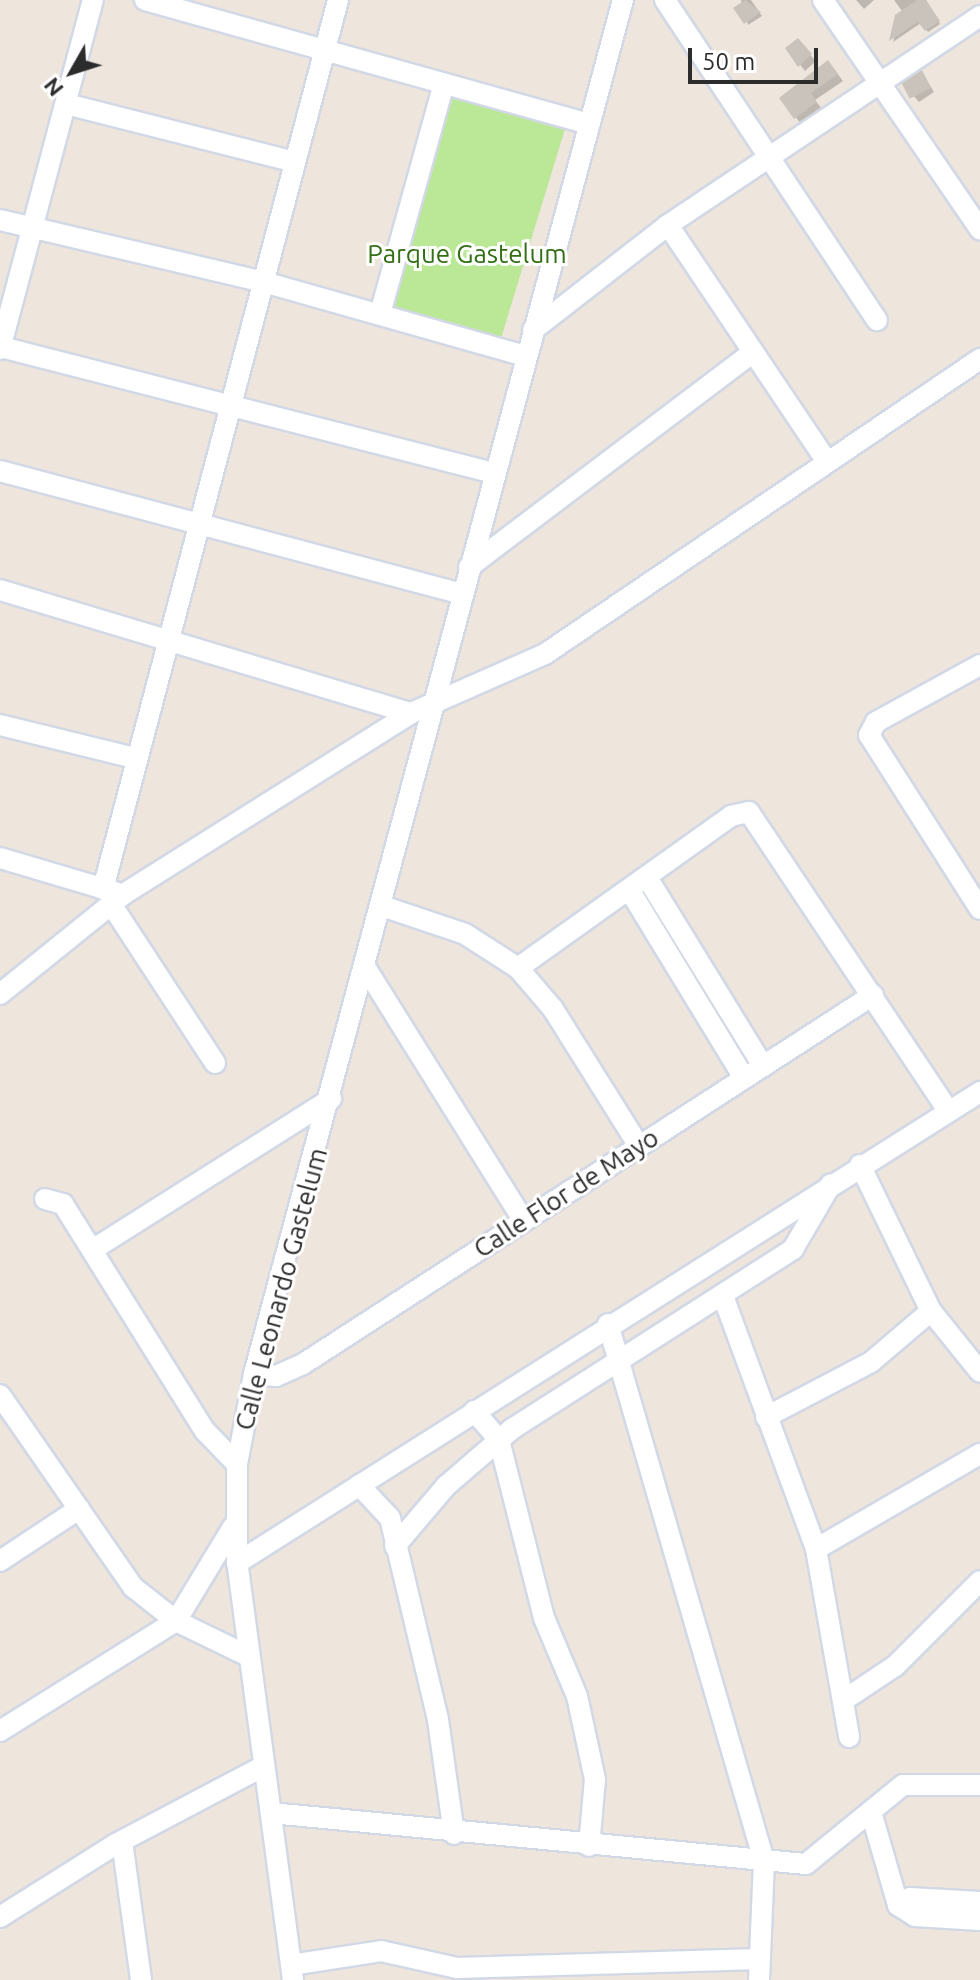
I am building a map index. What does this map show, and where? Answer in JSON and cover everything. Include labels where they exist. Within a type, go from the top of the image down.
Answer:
[{"type":"street","points":[[93,0],[0,348],[232,401],[494,473]]},
{"type":"street","points":[[145,0],[589,124]]},
{"type":"street","points":[[215,1063],[113,895],[134,758],[169,638],[338,0]]},
{"type":"street","name":"Calle Leonardo Gastelum","points":[[292,1973],[233,1527],[237,1464],[254,1374],[385,907],[431,704],[623,0]]},
{"type":"street","points":[[665,0],[877,320]]},
{"type":"street","points":[[823,0],[980,229]]},
{"type":"street","points":[[974,0],[980,9]]},
{"type":"street","points":[[533,330],[668,225],[980,16]]},
{"type":"street","points":[[380,314],[444,84]]},
{"type":"street","points":[[66,104],[295,162]]},
{"type":"street","points":[[0,220],[264,282],[526,356]]},
{"type":"street","points":[[668,225],[827,462]]},
{"type":"street","points":[[469,567],[753,352]]},
{"type":"street","points":[[0,994],[113,895],[411,713],[545,654],[979,362]]},
{"type":"street","points":[[0,471],[461,594]]},
{"type":"street","points":[[0,590],[169,638],[411,713]]},
{"type":"street","points":[[980,665],[876,722],[869,735],[980,909]]},
{"type":"street","points":[[0,725],[134,758]]},
{"type":"street","points":[[518,968],[648,879],[731,816],[749,812],[947,1109]]},
{"type":"street","points":[[0,858],[113,895]]},
{"type":"street","points":[[648,879],[763,1066]]},
{"type":"street","points":[[630,891],[744,1078]]},
{"type":"street","points":[[385,907],[465,934],[518,968],[553,1009],[639,1146]]},
{"type":"street","points":[[367,970],[524,1221]]},
{"type":"street","name":"Calle Flor de Mayo","points":[[254,1374],[276,1376],[303,1364],[873,995]]},
{"type":"street","points":[[237,1563],[947,1109],[980,1092]]},
{"type":"street","points":[[92,1250],[331,1099]]},
{"type":"street","points":[[860,1165],[931,1311],[980,1372]]},
{"type":"street","points":[[395,1546],[499,1440],[620,1354],[723,1296],[793,1249],[832,1182]]},
{"type":"street","points":[[45,1199],[63,1204],[205,1431],[237,1464]]},
{"type":"street","points":[[723,1296],[816,1549],[849,1737]]},
{"type":"street","points":[[766,1417],[871,1362],[931,1311]]},
{"type":"street","points":[[608,1324],[620,1354],[644,1466],[764,1861],[759,1980]]},
{"type":"street","points":[[0,1395],[133,1587],[176,1621],[250,1657]]},
{"type":"street","points":[[474,1411],[499,1440],[544,1618],[577,1696],[595,1779],[589,1846]]},
{"type":"street","points":[[816,1549],[980,1454]]},
{"type":"street","points":[[359,1485],[390,1518],[438,1720],[454,1834]]},
{"type":"street","points":[[0,1561],[79,1509]]},
{"type":"street","points":[[0,1731],[176,1621],[233,1527]]},
{"type":"street","points":[[844,1700],[895,1666],[980,1581]]},
{"type":"street","points":[[0,1917],[122,1841],[264,1766]]},
{"type":"street","points":[[271,1813],[454,1834],[806,1864],[903,1785],[978,1784]]},
{"type":"street","points":[[871,1812],[898,1905],[915,1916],[980,1920]]},
{"type":"street","points":[[122,1841],[141,1980]]},
{"type":"street","points":[[898,1905],[910,1898],[980,1902]]},
{"type":"street","points":[[292,1973],[381,1951],[457,1968],[760,1959]]},
{"type":"green space","name":"Parque Gastelum","points":[[449,91],[566,127],[499,345],[382,309]]},
{"type":"building","points":[[745,0],[761,12],[744,24],[733,8]]},
{"type":"building","points":[[917,0],[926,0],[940,21],[925,31],[918,22],[889,41],[895,15]]},
{"type":"building","points":[[798,38],[812,54],[798,67],[785,48]]},
{"type":"building","points":[[828,60],[838,74],[811,93],[817,102],[794,119],[779,98]]},
{"type":"building","points":[[922,70],[931,88],[910,99],[901,81]]}]
